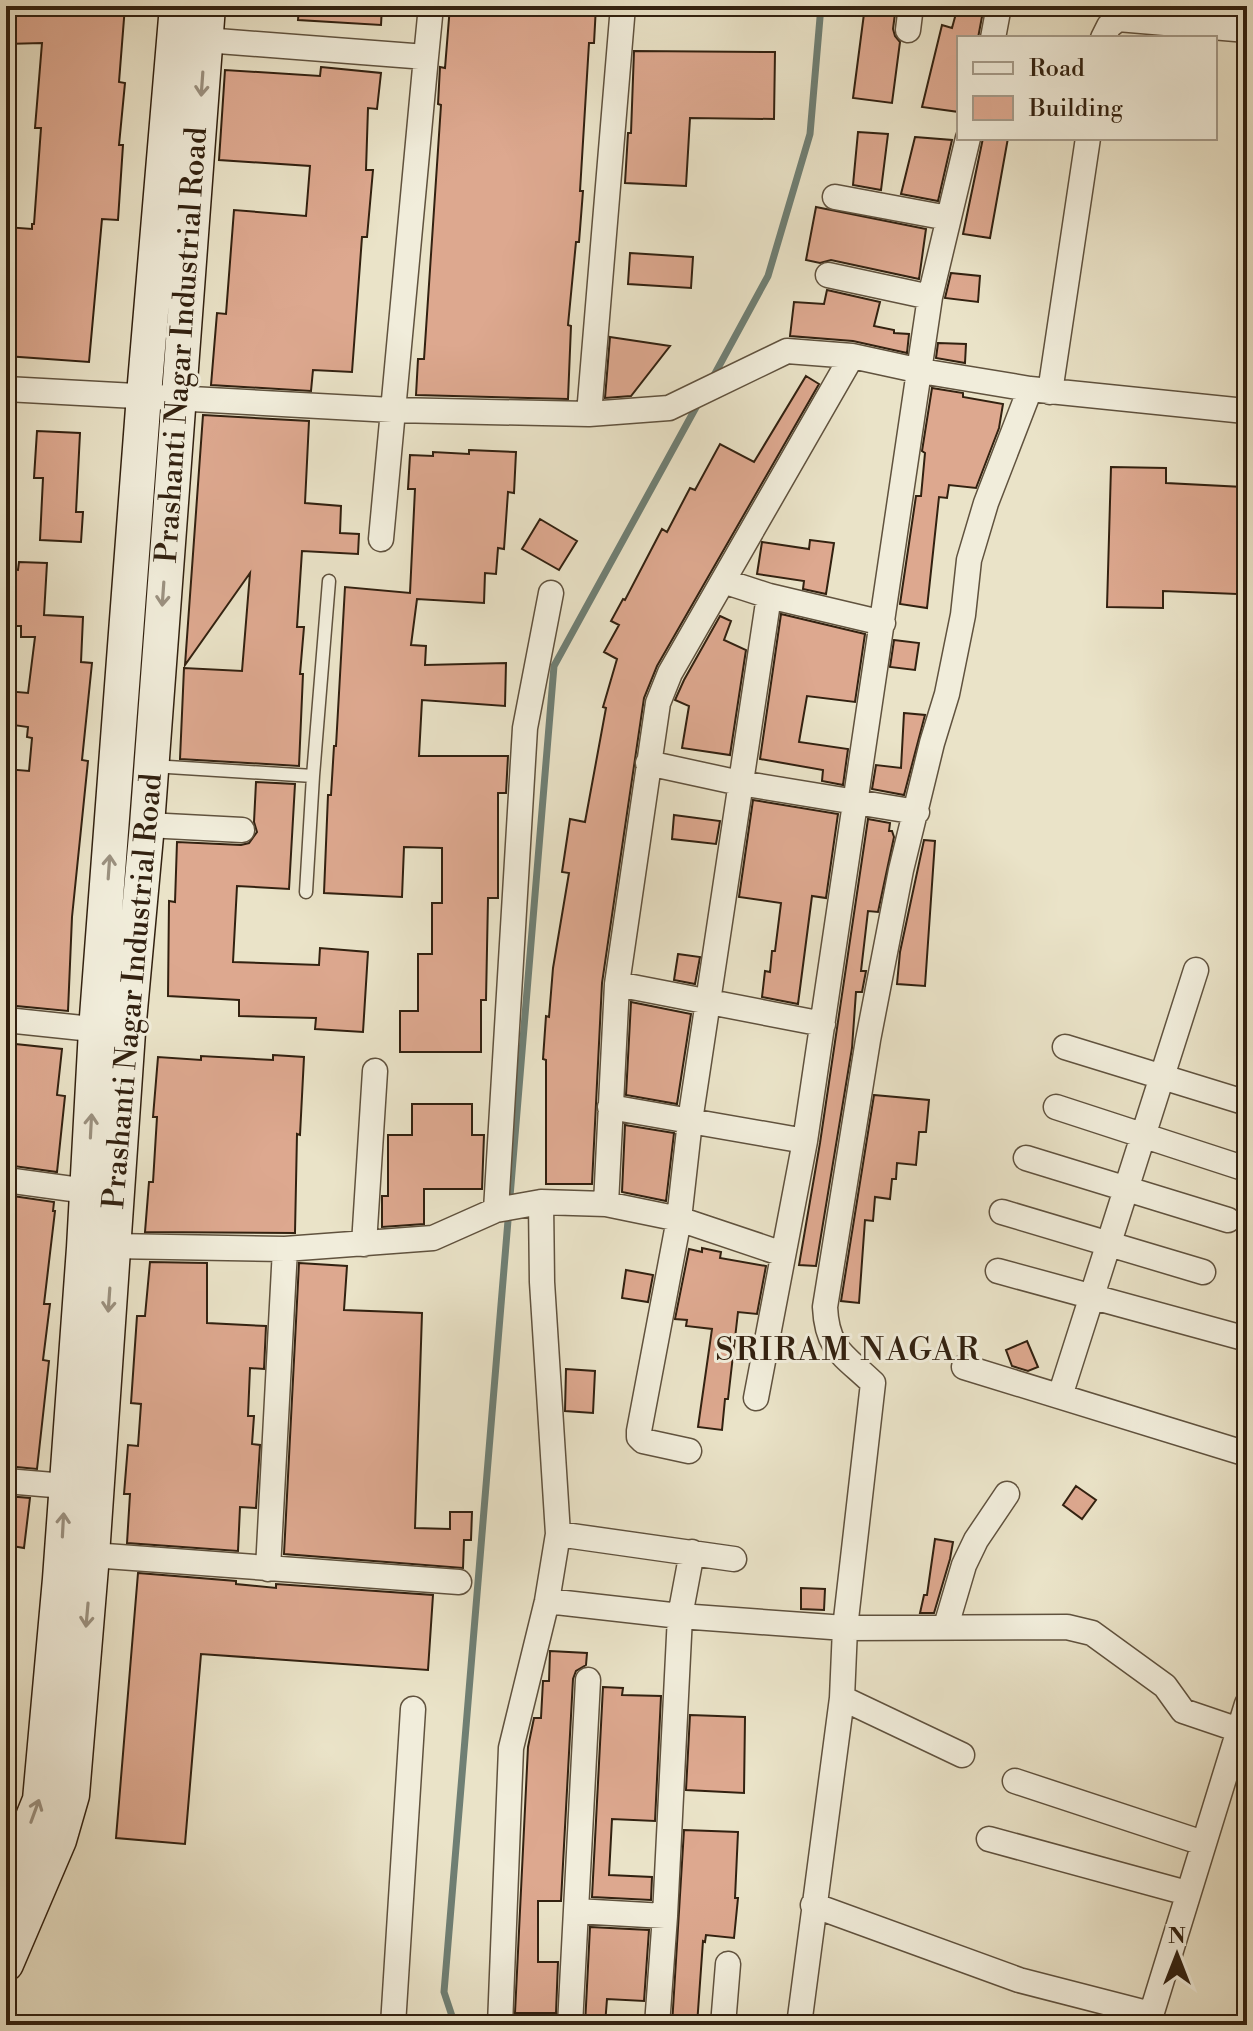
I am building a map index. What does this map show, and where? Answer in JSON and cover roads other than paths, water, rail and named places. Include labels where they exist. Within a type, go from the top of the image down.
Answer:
[{"type":"street","name":"Prashanti Nagar Industrial Road","points":[[6,1964],[59,1840],[72,1795],[92,1555],[112,1246],[112,1031],[144,395],[177,6]]},
{"type":"street","name":"Prashanti Nagar Industrial Road","points":[[6,1884],[40,1800],[60,1579],[87,1191],[147,825],[208,6]]},
{"type":"street","points":[[381,539],[431,6]]},
{"type":"street","points":[[589,414],[623,6]]},
{"type":"street","points":[[993,36],[999,6]]},
{"type":"street","points":[[1104,36],[1109,26],[1118,19],[1184,19],[1247,30]]},
{"type":"street","points":[[205,40],[426,57]]},
{"type":"street","points":[[756,1398],[805,1141],[930,297],[968,140]]},
{"type":"street","points":[[799,2025],[842,1698],[845,1628],[873,1383],[835,1347],[827,1331],[825,1307],[868,1040],[901,870],[947,694],[963,615],[969,560],[986,503],[1040,390],[1088,140]]},
{"type":"street","points":[[835,197],[948,218]]},
{"type":"street","points":[[828,275],[930,297]]},
{"type":"street","points":[[6,389],[392,410],[589,414],[669,408],[787,351],[852,356],[921,371],[1040,390],[1246,408]]},
{"type":"street","points":[[606,1204],[617,984],[658,703],[670,673],[852,356]]},
{"type":"street","points":[[723,581],[769,596],[883,623]]},
{"type":"street","points":[[499,1209],[525,728],[551,593]]},
{"type":"street","points":[[689,1451],[643,1441],[639,1437],[679,1219],[707,1002],[769,596]]},
{"type":"street","points":[[648,763],[740,783],[917,812]]},
{"type":"street","points":[[147,825],[242,830]]},
{"type":"street","points":[[1060,1396],[1196,970]]},
{"type":"street","points":[[617,984],[823,1024]]},
{"type":"street","points":[[6,1020],[112,1031]]},
{"type":"street","points":[[1065,1047],[1247,1103]]},
{"type":"street","points":[[364,1244],[375,1071]]},
{"type":"street","points":[[610,1107],[805,1141]]},
{"type":"street","points":[[1056,1107],[1240,1167]]},
{"type":"street","points":[[1026,1158],[1228,1220]]},
{"type":"street","points":[[6,1180],[87,1191]]},
{"type":"street","points":[[500,2025],[511,1748],[547,1601],[558,1534],[542,1282],[541,1202]]},
{"type":"street","points":[[112,1246],[285,1249],[433,1238],[499,1209],[541,1202],[606,1204],[679,1219],[783,1254]]},
{"type":"street","points":[[1002,1212],[1203,1272]]},
{"type":"street","points":[[268,1569],[285,1249]]},
{"type":"street","points":[[998,1271],[1247,1339]]},
{"type":"street","points":[[964,1367],[1247,1454]]},
{"type":"street","points":[[6,1481],[65,1486]]},
{"type":"street","points":[[946,1626],[964,1565],[976,1540],[1007,1494]]},
{"type":"street","points":[[558,1534],[734,1559]]},
{"type":"street","points":[[657,2025],[680,1616],[692,1552]]},
{"type":"street","points":[[92,1555],[459,1582]]},
{"type":"street","points":[[547,1601],[680,1616],[845,1628],[1067,1627],[1092,1633],[1165,1686],[1183,1711],[1239,1730]]},
{"type":"street","points":[[570,2025],[588,1680]]},
{"type":"street","points":[[842,1698],[962,1755]]},
{"type":"street","points":[[813,1905],[1019,1980],[1150,2019],[1247,1704]]},
{"type":"street","points":[[393,2025],[413,1709]]},
{"type":"street","points":[[1015,1781],[1203,1843]]},
{"type":"street","points":[[989,1839],[1187,1893]]},
{"type":"street","points":[[576,1911],[665,1916]]},
{"type":"street","points":[[723,2025],[728,1964]]},
{"type":"lane","points":[[306,892],[329,581]]},
{"type":"lane","points":[[151,766],[313,776]]},
{"type":"waterway","points":[[712,379],[768,276],[810,134],[821,6]]},
{"type":"waterway","points":[[455,2025],[444,1992],[554,666],[700,400]]},
{"type":"district","name":"SRIRAM NAGAR","points":[[848,1350]]}]
